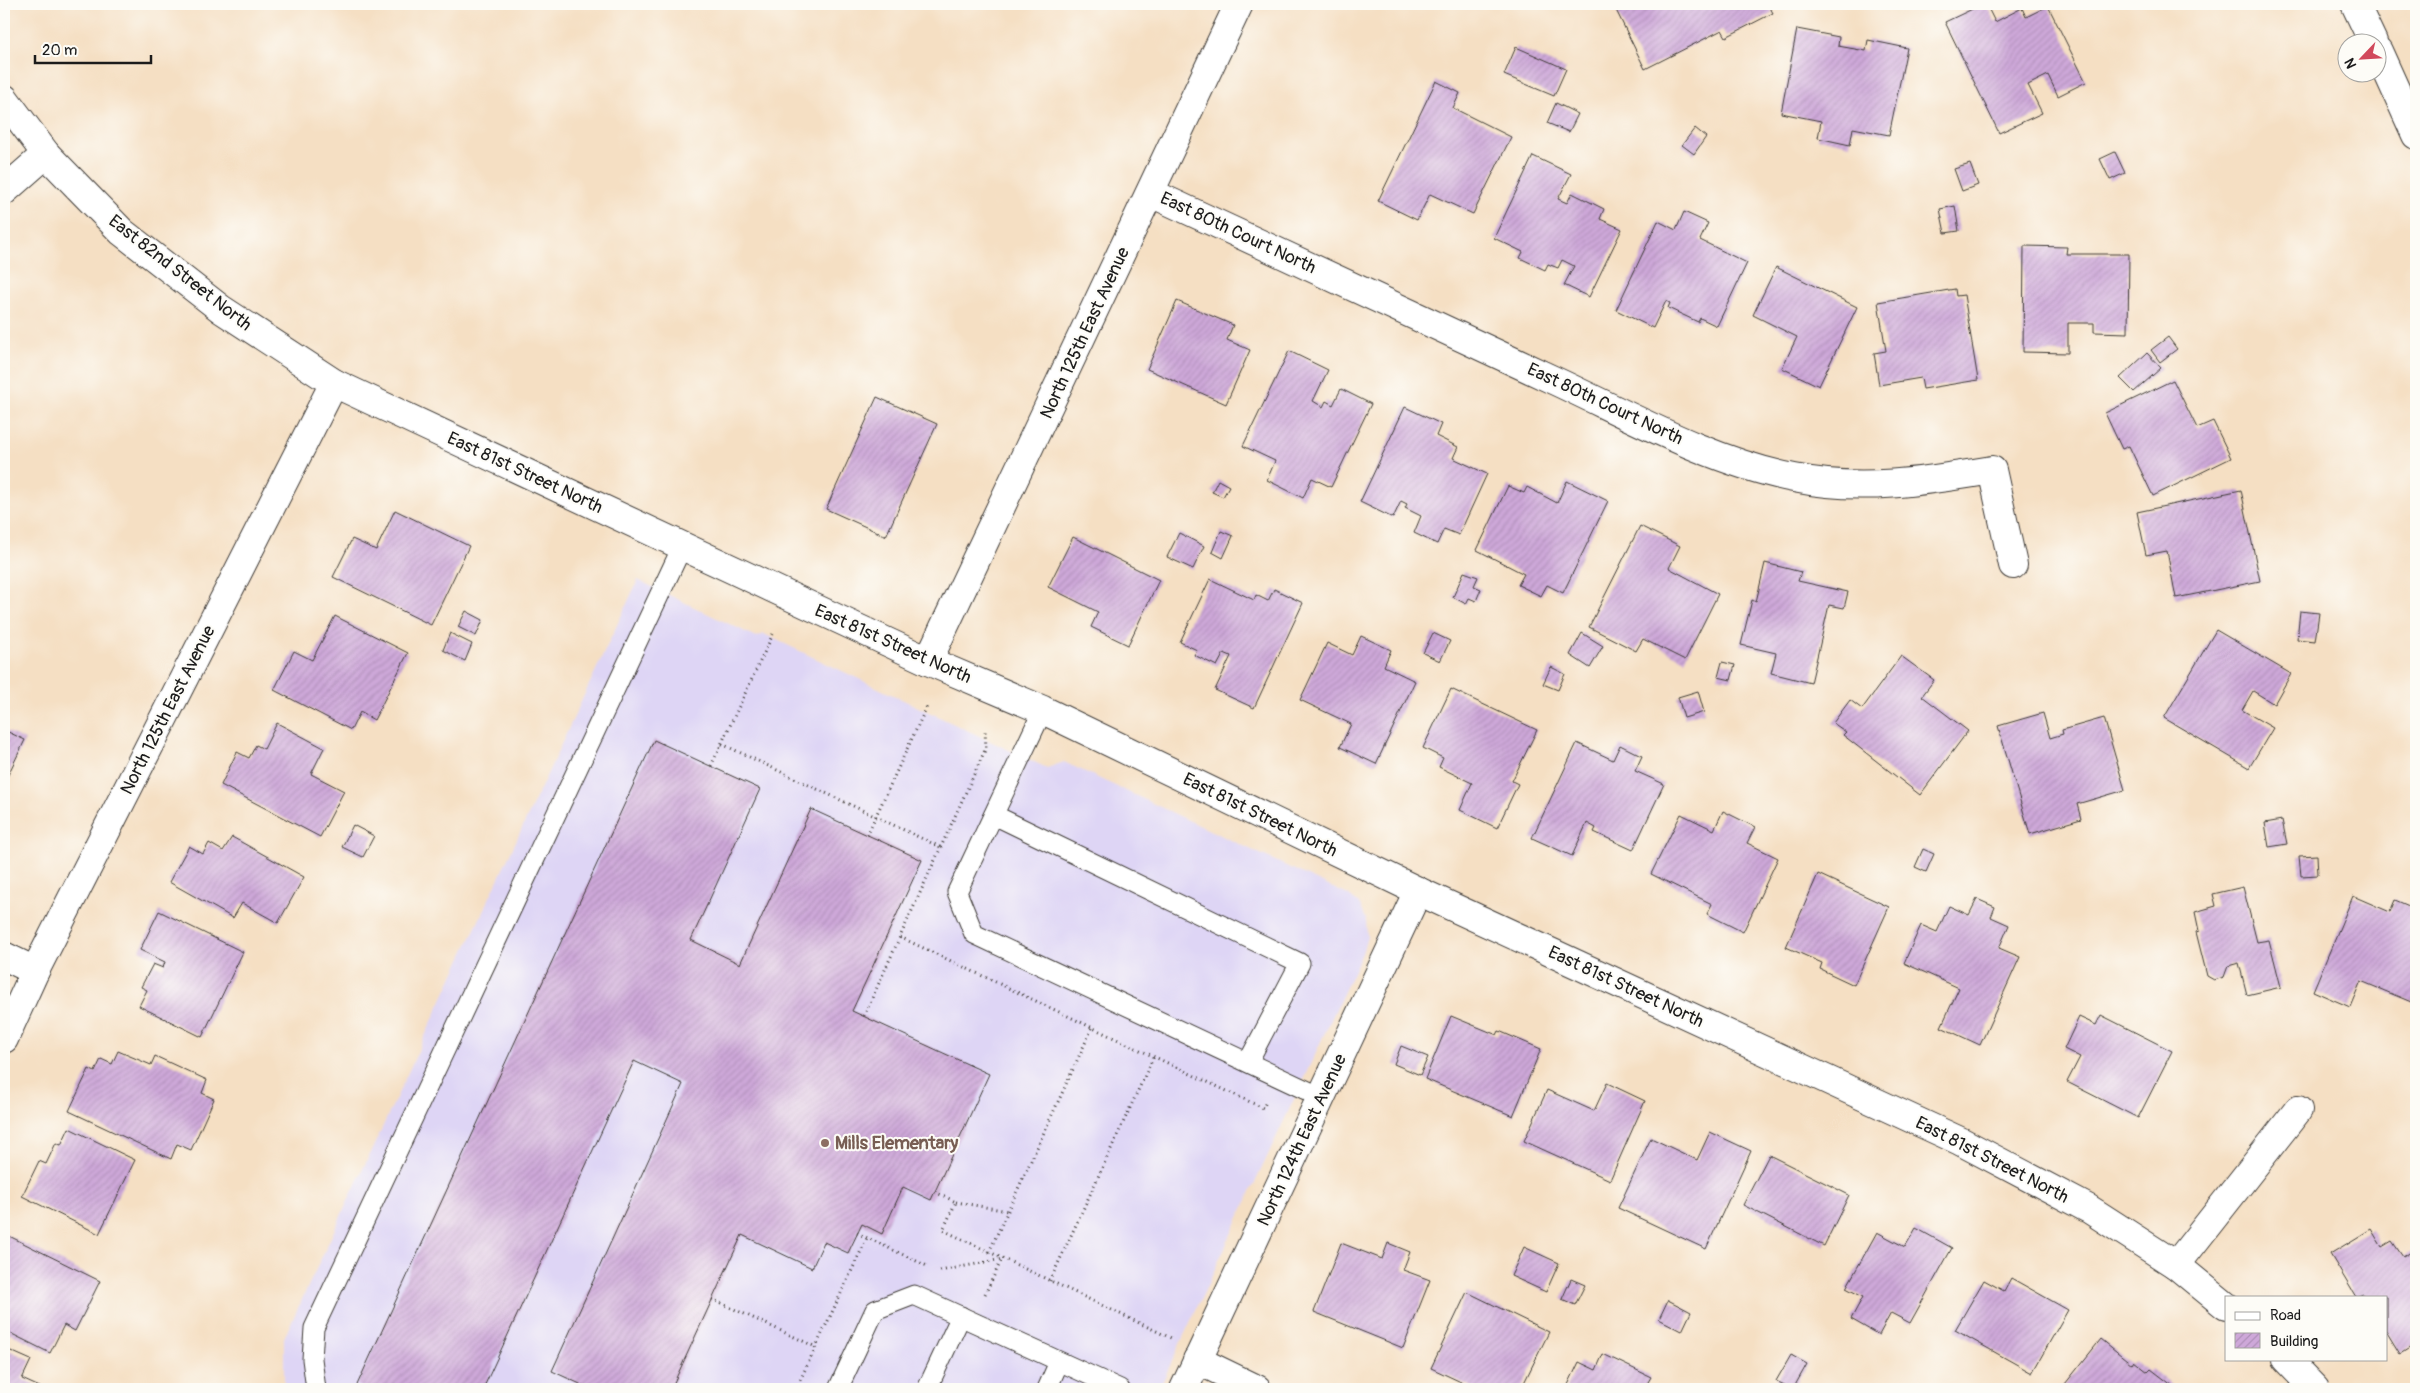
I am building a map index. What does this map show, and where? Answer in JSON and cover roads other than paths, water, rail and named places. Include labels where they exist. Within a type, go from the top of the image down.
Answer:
[{"type":"street","name":"North 125th East Avenue","points":[[928,661],[1239,4]]},
{"type":"street","points":[[2355,4],[2368,32]]},
{"type":"street","points":[[2388,73],[2416,135]]},
{"type":"street","name":"East 82nd Street North","points":[[4,98],[46,154],[122,232],[220,309],[334,383]]},
{"type":"street","points":[[4,191],[46,154]]},
{"type":"street","name":"East 80th Court North","points":[[1151,193],[1657,428],[1751,467],[1794,478],[1854,485],[1913,483],[1992,470],[2013,565]]},
{"type":"street","name":"North 125th East Avenue","points":[[4,1039],[35,971],[334,383]]},
{"type":"street","name":"East 81st Street North","points":[[334,383],[928,661],[1043,710],[1418,891],[1960,1141],[2089,1210],[2176,1265],[2225,1305]]},
{"type":"street","name":"North 124th East Avenue","points":[[1184,1389],[1323,1098],[1418,891]]},
{"type":"street","points":[[4,956],[35,971]]},
{"type":"street","points":[[2176,1265],[2298,1110]]},
{"type":"street","points":[[1197,1360],[1256,1389]]},
{"type":"street","points":[[2287,1360],[2315,1389]]},
{"type":"lane","points":[[316,1389],[312,1359],[314,1328],[682,547]]},
{"type":"lane","points":[[1043,710],[957,892],[974,934],[1323,1098]]},
{"type":"lane","points":[[994,814],[1300,963],[1248,1062]]},
{"type":"lane","points":[[838,1389],[875,1310],[914,1295],[1120,1389]]},
{"type":"lane","points":[[928,1389],[961,1316]]},
{"type":"lane","points":[[1046,1389],[1059,1362]]},
{"type":"place","name":"Mills Elementary","points":[[825,1143]]}]
